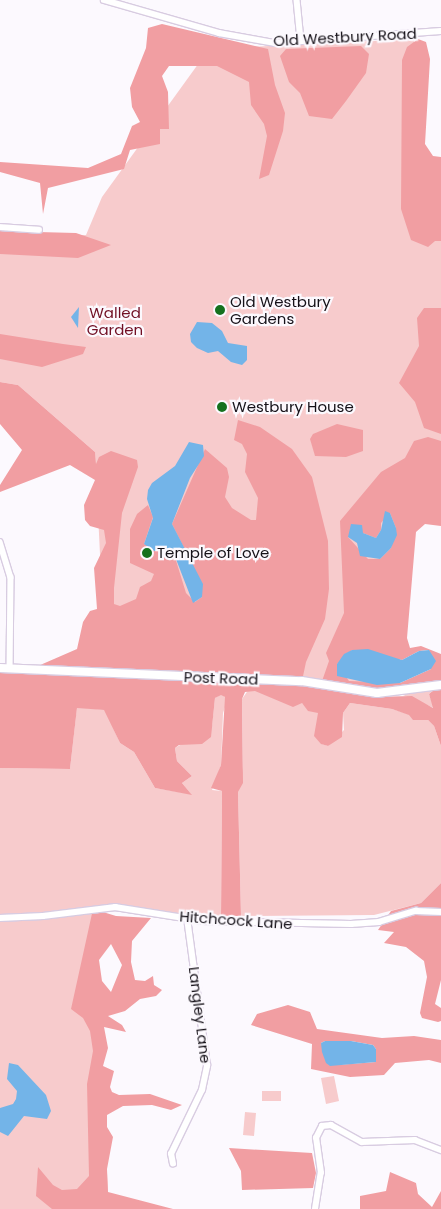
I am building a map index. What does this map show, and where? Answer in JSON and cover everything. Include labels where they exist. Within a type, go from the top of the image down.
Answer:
[{"type":"main road","name":"Post Road","points":[[0,668],[302,681],[377,693],[441,686]]},
{"type":"street","name":"Old Westbury Road","points":[[104,0],[154,17],[238,38],[275,43],[441,31]]},
{"type":"street","points":[[297,0],[301,41]]},
{"type":"street","points":[[0,228],[40,230]]},
{"type":"street","points":[[0,542],[11,577],[10,668]]},
{"type":"street","name":"Hitchcock Lane","points":[[0,918],[43,916],[115,907],[232,923],[351,924],[380,921],[416,911],[441,912]]},
{"type":"street","name":"Langley Lane","points":[[173,1164],[171,1154],[202,1090],[208,1066],[187,918]]},
{"type":"street","points":[[315,1209],[321,1172],[316,1138],[322,1126],[331,1125],[351,1139],[362,1142],[415,1140],[441,1150]]},
{"type":"green space","name":"Old Westbury Gardens","points":[[414,39],[419,159],[441,165],[441,452],[415,449],[398,685],[441,683],[429,694],[434,708],[403,695],[362,695],[105,657],[95,452],[18,385],[0,382],[0,238],[86,235],[102,197],[209,49]]},
{"type":"green space","points":[[249,689],[302,703],[319,713],[322,744],[328,746],[344,730],[343,713],[350,703],[392,709],[428,720],[434,726],[441,746],[441,883],[421,903],[374,915],[241,916],[238,792],[243,767],[242,699]]},
{"type":"green space","points":[[221,694],[225,697],[226,704],[223,713],[221,765],[212,790],[222,791],[221,916],[163,914],[132,909],[93,909],[108,1192],[71,1209],[0,1209],[0,768],[70,769],[77,707],[105,710],[120,743],[134,752],[155,788],[191,794],[182,783],[192,776],[177,761],[175,748],[212,726],[215,698]]},
{"type":"green space","points":[[334,1076],[339,1101],[326,1104],[321,1078]]},
{"type":"green space","points":[[262,1091],[281,1091],[281,1101],[262,1101]]},
{"type":"green space","points":[[245,1112],[256,1113],[254,1136],[243,1135]]},
{"type":"shaded area","points":[[162,24],[268,49],[275,85],[285,113],[283,131],[269,175],[259,179],[267,136],[264,124],[251,105],[249,82],[217,66],[169,66],[162,76],[168,92],[169,129],[160,129],[160,144],[130,150],[124,169],[48,188],[43,214],[40,183],[0,172],[0,162],[88,168],[121,154],[132,126],[140,122],[132,107],[130,88],[146,48],[148,28]]},
{"type":"shaded area","points":[[418,39],[426,42],[430,59],[425,144],[433,156],[441,157],[441,241],[435,241],[428,247],[411,240],[401,209],[402,60],[407,47]]},
{"type":"shaded area","points":[[361,46],[369,54],[366,73],[346,101],[332,119],[309,116],[300,93],[289,82],[280,56],[286,49]]},
{"type":"shaded area","points":[[0,231],[76,233],[111,245],[78,258],[0,254]]},
{"type":"shaded area","points":[[424,308],[441,308],[441,434],[424,428],[415,402],[399,383],[419,346],[417,318]]},
{"type":"shaded area","points":[[0,334],[86,347],[83,354],[42,367],[0,359]]},
{"type":"shaded area","points":[[0,382],[18,385],[95,452],[96,464],[99,457],[111,451],[137,460],[138,467],[122,513],[114,588],[114,604],[120,606],[136,599],[140,587],[151,581],[154,574],[130,563],[130,529],[137,514],[148,505],[153,517],[144,544],[174,554],[186,593],[195,602],[202,597],[196,572],[172,524],[205,449],[227,468],[229,477],[225,497],[232,508],[251,520],[256,520],[258,498],[245,472],[247,454],[242,444],[234,440],[238,420],[260,427],[292,449],[312,477],[328,541],[329,589],[325,619],[306,662],[302,681],[321,684],[329,661],[326,653],[344,613],[340,521],[381,472],[405,458],[414,441],[428,437],[441,441],[441,526],[425,524],[416,532],[407,638],[410,648],[421,646],[441,654],[441,683],[394,690],[334,689],[372,697],[412,696],[433,708],[429,694],[441,684],[441,746],[434,726],[428,720],[413,720],[409,715],[392,709],[350,703],[343,713],[342,737],[328,746],[321,744],[314,736],[318,713],[308,711],[302,703],[293,707],[255,691],[245,692],[242,699],[243,783],[238,792],[241,916],[221,916],[222,791],[211,788],[221,765],[225,697],[221,695],[215,698],[211,737],[202,744],[179,745],[175,748],[177,761],[192,776],[182,783],[192,795],[155,788],[134,752],[120,743],[104,710],[77,708],[70,769],[0,768],[0,668],[31,669],[77,649],[83,622],[90,611],[97,609],[94,568],[106,543],[104,530],[90,526],[85,520],[84,505],[95,480],[70,465],[0,492],[0,485],[22,450],[0,424]],"holes":[[[390,513],[396,528],[391,548],[380,559],[368,559],[348,537],[363,533],[376,538],[381,530],[381,523]],[[352,650],[402,660],[419,651],[429,650],[431,669],[400,683],[349,681],[337,664]]]},
{"type":"shaded area","points":[[337,424],[363,430],[363,451],[346,457],[315,456],[310,439],[313,434]]},
{"type":"shaded area","points":[[441,883],[441,980],[435,1004],[441,1008],[441,1021],[438,1022],[422,1018],[420,1013],[427,977],[424,961],[406,947],[384,943],[394,932],[378,930],[391,911],[421,903]]},
{"type":"shaded area","points":[[93,909],[116,916],[151,918],[132,941],[131,962],[135,980],[145,981],[153,976],[154,985],[162,990],[156,996],[140,999],[125,1011],[108,1016],[122,1025],[126,1032],[104,1027],[108,1048],[103,1066],[114,1071],[110,1087],[112,1092],[119,1095],[150,1094],[182,1105],[171,1110],[152,1105],[123,1106],[107,1115],[107,1127],[113,1137],[107,1169],[108,1192],[173,1209],[52,1209],[36,1196],[38,1167],[53,1185],[62,1190],[77,1189],[89,1176],[87,1084],[93,1051],[90,1031],[83,1018],[71,1009]],"holes":[[[111,944],[122,965],[111,992],[102,981],[99,960]]]},
{"type":"shaded area","points":[[288,1005],[310,1012],[317,1029],[382,1038],[414,1036],[441,1040],[441,1063],[429,1060],[395,1063],[384,1075],[350,1077],[311,1069],[312,1044],[251,1025],[257,1014]],"holes":[[[325,1041],[351,1041],[373,1045],[376,1049],[376,1062],[337,1065],[321,1043]]]},
{"type":"shaded area","points":[[229,1148],[312,1153],[316,1173],[313,1188],[242,1190],[241,1171]]},
{"type":"shaded area","points":[[390,1172],[416,1183],[418,1194],[432,1207],[441,1191],[441,1209],[360,1209],[360,1196],[386,1191]]},
{"type":"water","points":[[79,307],[78,328],[71,317]]},
{"type":"water","points":[[197,322],[212,323],[222,331],[228,343],[247,346],[247,360],[242,365],[231,362],[218,351],[208,353],[197,348],[191,342],[190,334]]},
{"type":"water","points":[[189,442],[203,445],[204,456],[190,478],[172,524],[203,584],[202,597],[193,603],[174,554],[165,550],[154,551],[144,544],[153,518],[147,499],[148,490],[152,483],[175,466]]},
{"type":"water","points":[[385,511],[390,513],[396,528],[397,535],[391,548],[380,559],[360,556],[357,543],[348,537],[351,524],[362,525],[363,533],[376,538],[381,530]]},
{"type":"water","points":[[368,649],[402,660],[419,651],[429,650],[436,661],[431,669],[400,683],[377,685],[337,676],[337,664],[344,654],[352,650]]},
{"type":"water","points":[[325,1041],[351,1041],[373,1045],[376,1049],[376,1062],[330,1066],[326,1063],[322,1052],[321,1043]]},
{"type":"water","points":[[9,1063],[18,1065],[46,1095],[51,1111],[47,1119],[24,1116],[8,1136],[0,1132],[0,1108],[13,1104],[17,1091],[7,1079]]},
{"type":"place","name":"Old Westbury Gardens","points":[[220,310]]},
{"type":"place","name":"Westbury House","points":[[222,407]]},
{"type":"place","name":"Temple of Love","points":[[147,553]]},
{"type":"park label","name":"Walled Garden","points":[[115,320]]}]
